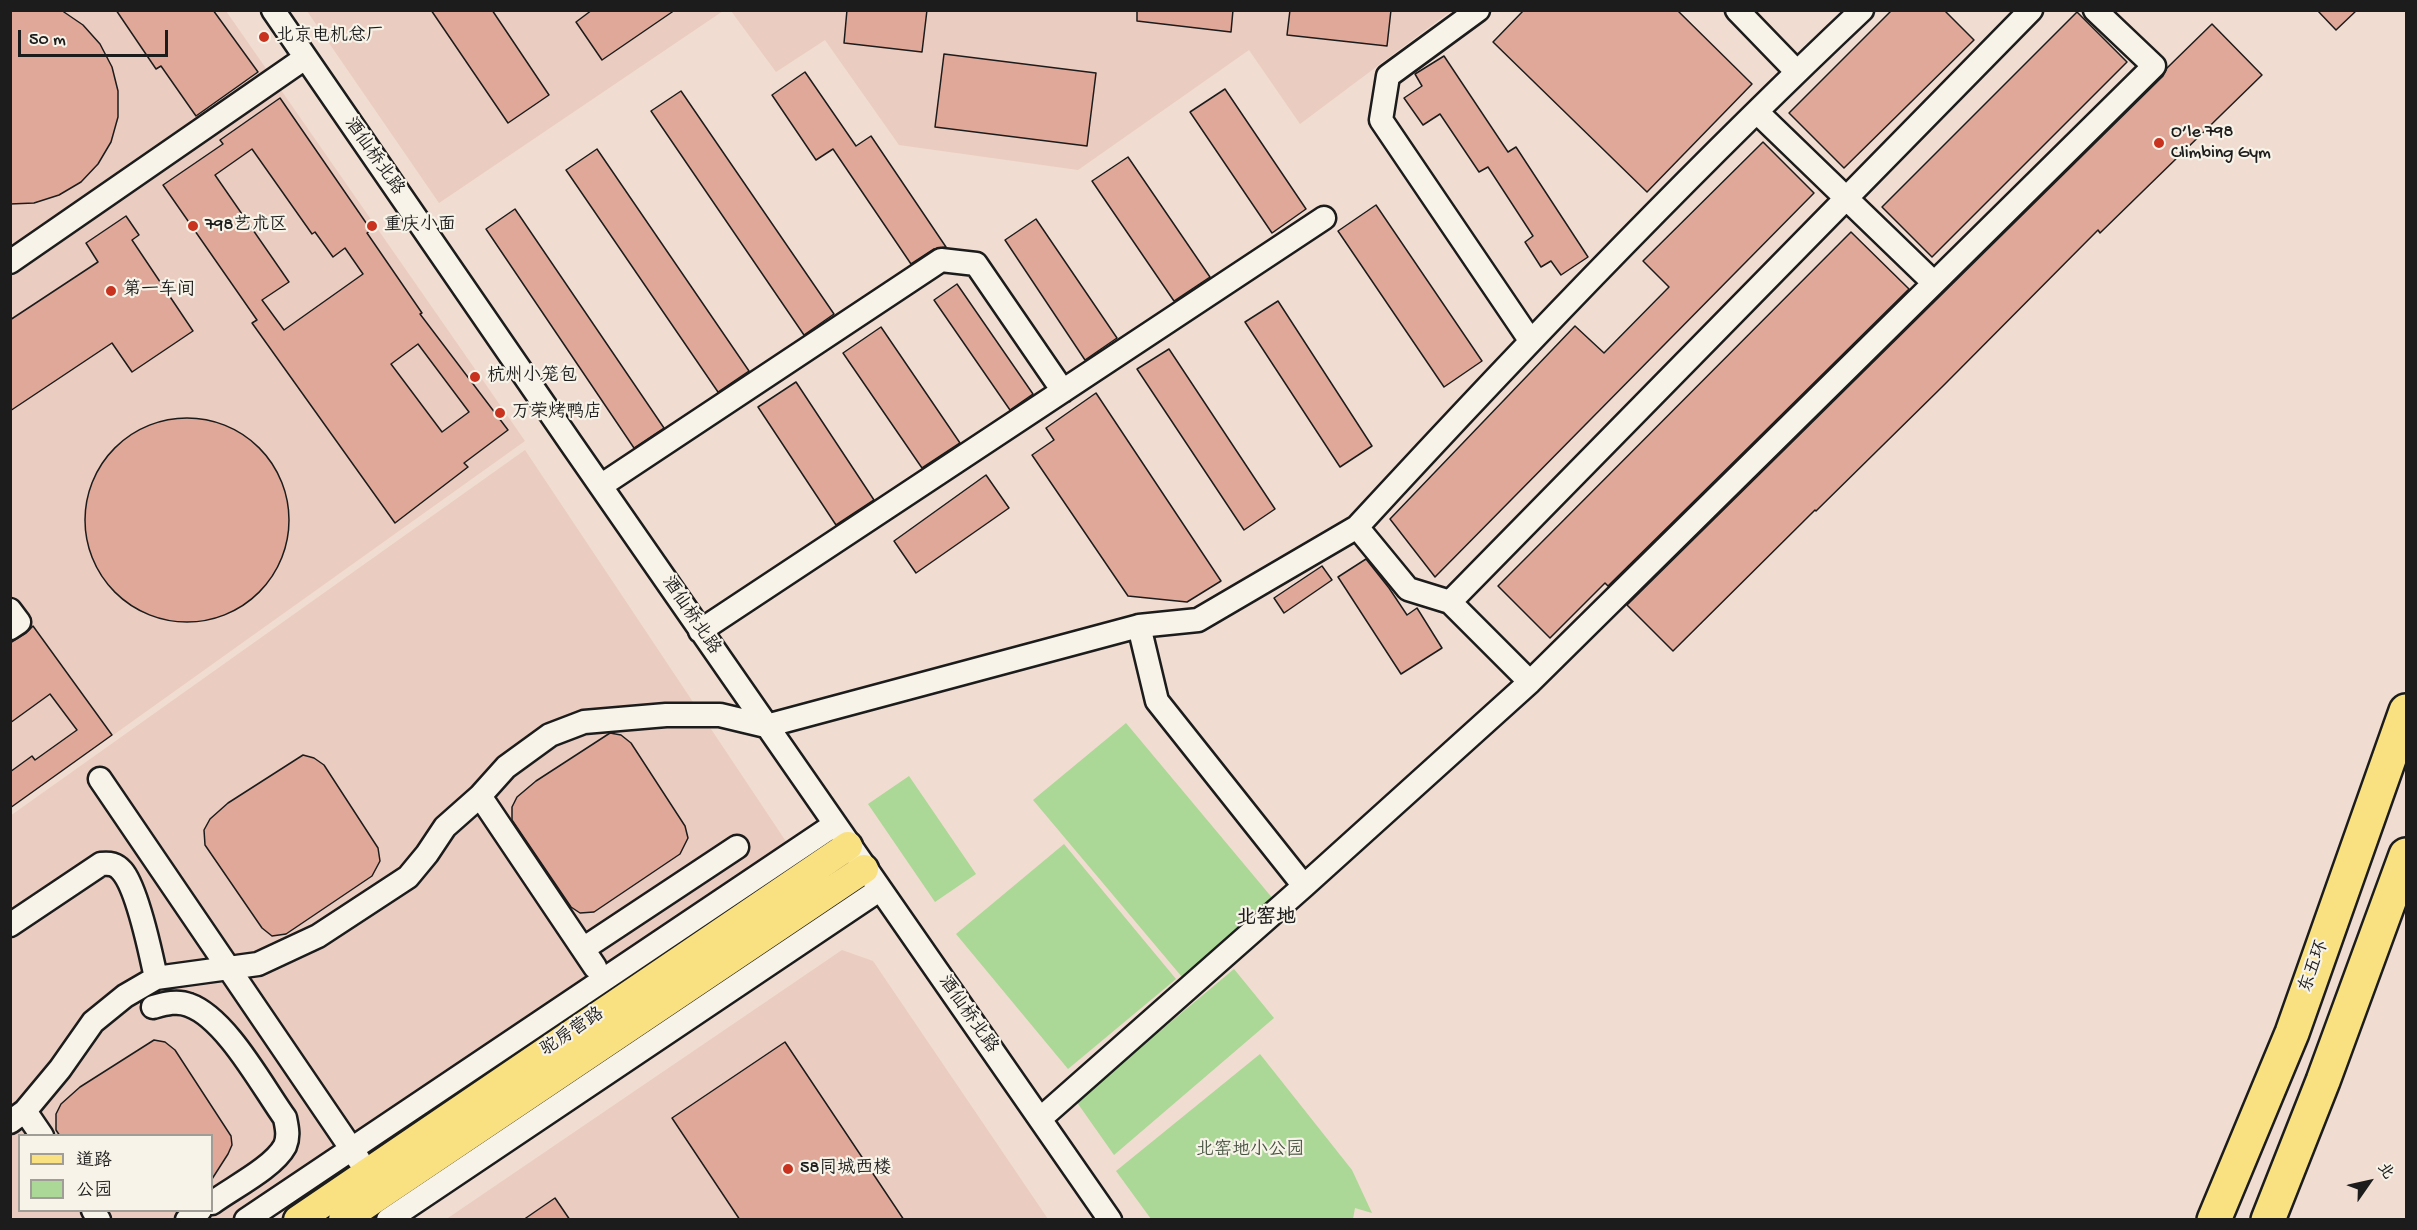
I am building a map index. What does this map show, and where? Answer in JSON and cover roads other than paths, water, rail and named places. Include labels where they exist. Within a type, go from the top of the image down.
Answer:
[{"type":"highway","name":"东五环","points":[[2214,1220],[2292,1033],[2406,711]]},
{"type":"highway","points":[[2268,1220],[2323,1081],[2406,855]]},
{"type":"main road","name":"驼房营路","points":[[298,1220],[368,1172],[856,858]]},
{"type":"main road","name":"驼房营路","points":[[343,1220],[856,858]]},
{"type":"street","points":[[1478,10],[1388,76],[1382,120],[1530,340]]},
{"type":"street","points":[[1737,10],[1797,72]]},
{"type":"street","points":[[39,1134],[18,1117],[60,1069],[93,1022],[125,996],[156,978],[258,964],[318,936],[408,877],[445,827],[480,796],[506,767],[550,735],[584,722],[666,715],[720,715],[765,726],[1139,626],[1198,620],[1357,527],[1530,340],[1797,72],[1862,10]]},
{"type":"street","points":[[1450,602],[2031,10]]},
{"type":"street","points":[[1040,1119],[1304,886],[1530,682],[2154,66],[2095,10]]},
{"type":"street","name":"酒仙桥北路","points":[[284,14],[306,58],[602,485],[856,858],[1110,1220]]},
{"type":"street","points":[[10,262],[306,58]]},
{"type":"street","points":[[1757,112],[1844,199],[1934,283]]},
{"type":"street","points":[[700,631],[1324,218]]},
{"type":"street","points":[[602,485],[941,260],[976,264],[1063,391]]},
{"type":"street","points":[[1357,527],[1408,590],[1450,602],[1530,682]]},
{"type":"street","points":[[10,609],[19,622],[10,628]]},
{"type":"street","points":[[1139,626],[1157,701],[1304,886]]},
{"type":"street","points":[[100,779],[368,1172]]},
{"type":"street","points":[[480,796],[589,958],[737,847]]},
{"type":"street","points":[[246,1220],[352,1149],[856,858]]},
{"type":"street","points":[[388,1220],[856,858]]},
{"type":"street","points":[[10,925],[101,864],[113,863],[123,871],[134,896],[156,978]]},
{"type":"street","points":[[153,1007],[170,1002],[188,1004],[207,1014],[222,1028],[285,1118],[288,1134],[285,1146],[273,1161],[213,1202]]},
{"type":"place","name":"北京电机总厂","points":[[264,37]]},
{"type":"place","name":"O’le 798 Climbing Gym","points":[[2159,143]]},
{"type":"place","name":"798艺术区","points":[[193,226]]},
{"type":"place","name":"重庆小面","points":[[372,226]]},
{"type":"place","name":"第一车间","points":[[111,291]]},
{"type":"place","name":"杭州小笼包","points":[[475,377]]},
{"type":"place","name":"万荣烤鸭店","points":[[500,413]]},
{"type":"place","name":"58同城西楼","points":[[788,1169]]},
{"type":"district","name":"北窑地","points":[[1266,919]]},
{"type":"park label","name":"北窑地小公园","points":[[1250,1151]]}]
